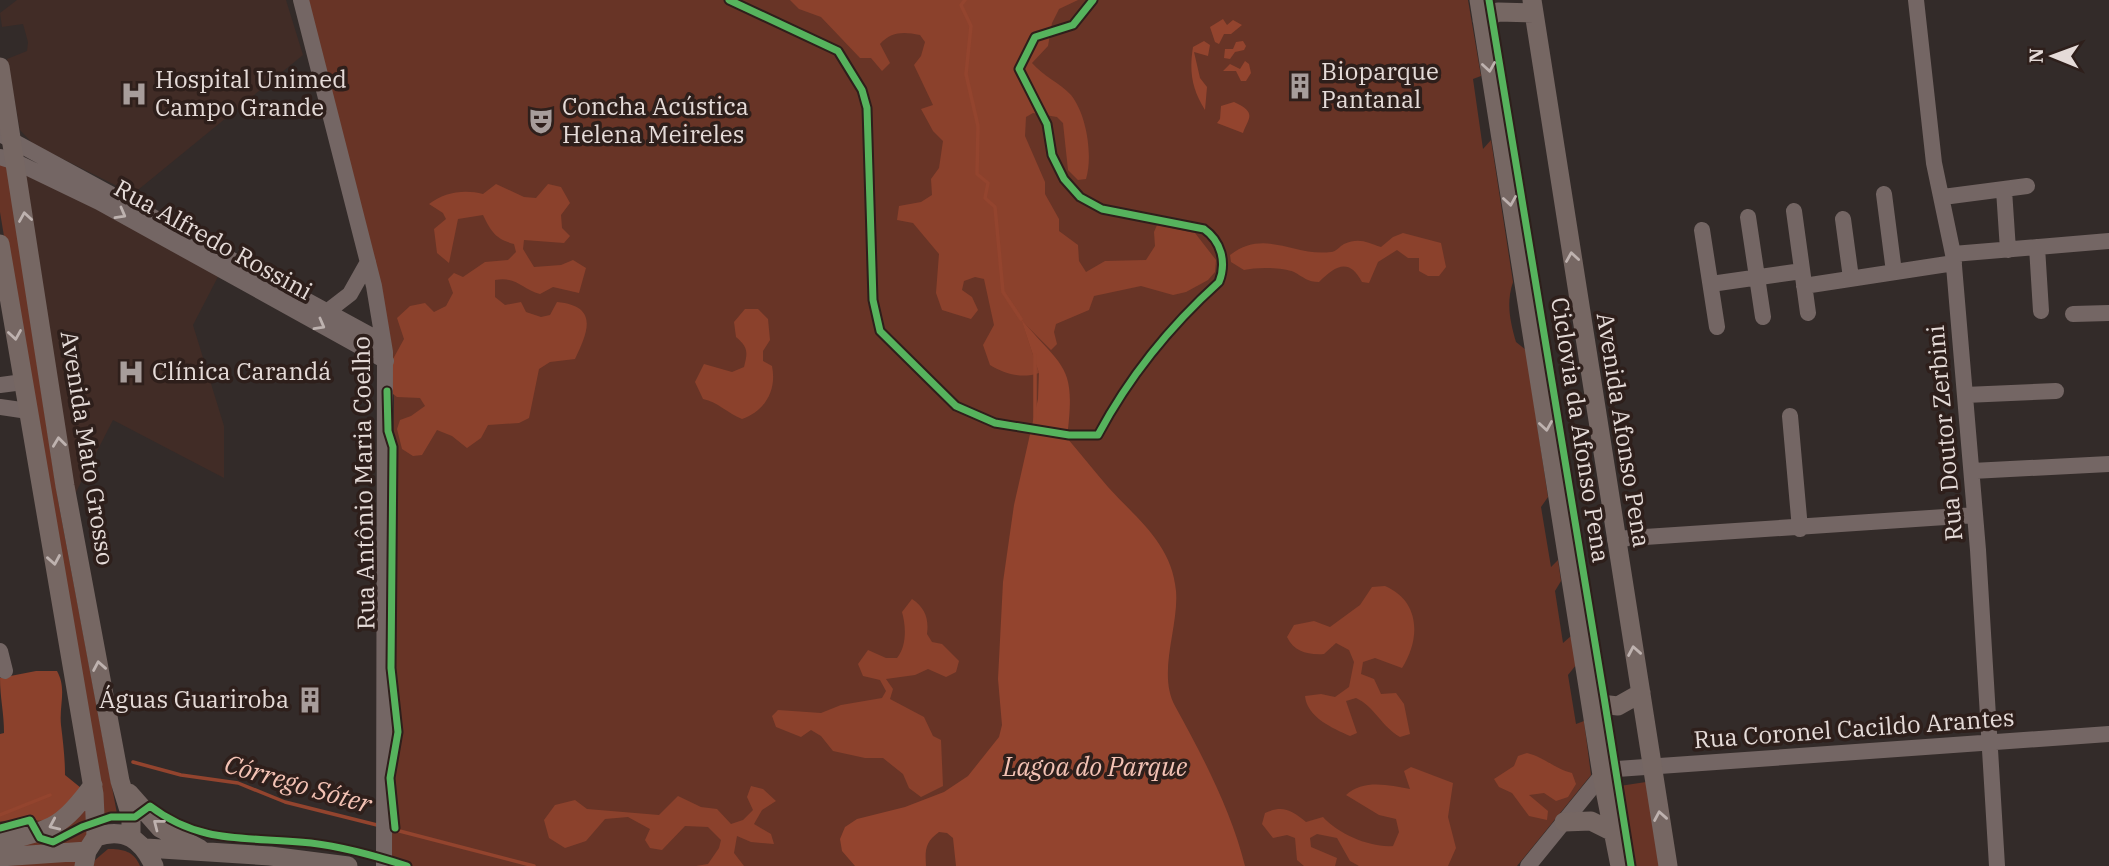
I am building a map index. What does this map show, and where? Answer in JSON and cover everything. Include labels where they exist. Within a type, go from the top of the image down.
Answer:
[{"type":"main road","points":[[1479,0],[1602,775],[1620,866]]},
{"type":"main road","points":[[1482,20],[1499,12],[1533,6]]},
{"type":"main road","name":"Avenida Afonso Pena","points":[[1533,6],[1668,866]]},
{"type":"main road","name":"Avenida Mato Grosso","points":[[0,67],[8,160],[55,408],[65,486],[120,781],[144,850]]},
{"type":"main road","name":"Avenida Mato Grosso","points":[[0,244],[93,785],[89,851]]},
{"type":"main road","points":[[23,382],[38,386],[55,408]]},
{"type":"main road","points":[[40,478],[54,489],[65,486]]},
{"type":"main road","points":[[1591,702],[1618,706],[1641,693]]},
{"type":"main road","points":[[1595,728],[1619,717],[1644,719]]},
{"type":"main road","points":[[120,781],[160,828],[208,852]]},
{"type":"main road","points":[[0,842],[59,825],[71,815],[93,785]]},
{"type":"main road","points":[[1564,822],[1591,821],[1615,833]]},
{"type":"main road","points":[[0,857],[89,851],[119,833],[144,850],[208,852],[270,861],[348,866]]},
{"type":"street","name":"Rua Antônio Maria Coelho","points":[[300,0],[368,262],[386,361],[384,866]]},
{"type":"street","name":"Rua Doutor Zerbini","points":[[1916,0],[1934,163],[1954,259],[1972,471],[1997,866]]},
{"type":"street","points":[[6,136],[383,342]]},
{"type":"street","name":"Rua Alfredo Rossini","points":[[8,160],[99,202],[386,361]]},
{"type":"street","points":[[1943,197],[2027,186]]},
{"type":"street","points":[[2004,190],[2008,250]]},
{"type":"street","points":[[1884,194],[1894,272]]},
{"type":"street","points":[[1794,211],[1808,313]]},
{"type":"street","points":[[1748,217],[1763,317]]},
{"type":"street","points":[[1843,219],[1851,278]]},
{"type":"street","points":[[1702,230],[1717,327]]},
{"type":"street","points":[[1711,284],[1756,278],[1851,278],[2008,250],[2109,241]]},
{"type":"street","points":[[2037,247],[2041,312]]},
{"type":"street","points":[[328,311],[349,294],[368,262]]},
{"type":"street","points":[[2073,314],[2109,313]]},
{"type":"street","points":[[0,385],[23,382]]},
{"type":"street","points":[[1965,395],[2056,391]]},
{"type":"street","points":[[0,407],[28,411]]},
{"type":"street","points":[[1790,416],[1800,529]]},
{"type":"street","points":[[1972,471],[2109,464]]},
{"type":"street","points":[[1615,539],[1800,529],[1975,515]]},
{"type":"street","points":[[0,651],[5,671]]},
{"type":"street","name":"Rua Coronel Cacildo Arantes","points":[[1602,775],[1617,769],[2109,734]]},
{"type":"street","points":[[1528,866],[1602,775]]},
{"type":"shaded area","name":"Hospital Unimed Campo Grande","points":[[17,0],[286,0],[303,55],[133,194],[33,144],[20,130],[7,59],[27,51],[28,42],[23,24],[2,27],[0,13]]},
{"type":"shaded area","points":[[306,0],[1468,0],[1481,76],[1473,79],[1483,149],[1491,140],[1513,282],[1509,305],[1511,319],[1516,342],[1526,350],[1548,497],[1541,507],[1551,567],[1558,560],[1561,581],[1555,591],[1563,643],[1571,636],[1576,665],[1568,675],[1576,724],[1584,721],[1591,775],[1517,866],[397,866],[391,862],[389,763],[394,400],[391,348]]},
{"type":"shaded area","points":[[790,0],[1078,0],[1059,9],[1052,23],[1048,46],[1032,63],[1067,91],[1077,103],[1085,124],[1089,148],[1086,179],[1078,180],[1068,170],[1063,123],[1057,117],[1033,113],[1026,117],[1025,136],[1045,182],[1045,194],[1059,219],[1059,231],[1078,245],[1079,261],[1086,272],[1105,261],[1146,260],[1155,246],[1154,232],[1157,225],[1195,233],[1216,260],[1215,272],[1208,280],[1186,292],[1173,295],[1141,286],[1094,296],[1089,310],[1056,324],[1054,332],[1057,344],[1051,350],[1022,321],[1039,373],[1014,375],[990,365],[983,345],[994,325],[984,279],[975,277],[964,281],[962,290],[972,297],[978,310],[971,319],[942,310],[936,293],[939,254],[913,223],[897,220],[899,206],[921,202],[932,195],[931,179],[939,168],[943,141],[933,131],[921,109],[933,105],[914,65],[921,56],[925,42],[920,35],[909,33],[894,35],[885,40],[880,44],[890,63],[882,71],[871,58],[860,58],[821,17],[799,9]]},
{"type":"shaded area","points":[[0,161],[6,162],[58,500],[118,819],[101,825],[0,212]]},
{"type":"shaded area","name":"Clínica Carandá","points":[[21,168],[223,267],[193,325],[224,426],[224,478],[113,420],[74,496]]},
{"type":"shaded area","points":[[496,184],[524,197],[536,198],[548,184],[561,187],[570,203],[561,215],[562,228],[570,236],[564,243],[524,240],[523,249],[534,267],[561,265],[573,260],[586,268],[579,293],[553,287],[540,294],[514,281],[502,279],[495,280],[495,297],[505,305],[521,302],[526,312],[541,317],[550,315],[557,302],[570,304],[584,314],[587,321],[584,338],[575,359],[550,362],[539,369],[529,418],[519,423],[488,425],[481,438],[467,448],[452,436],[437,430],[422,455],[413,456],[402,449],[397,429],[400,420],[425,406],[420,398],[397,397],[389,391],[393,359],[404,339],[397,318],[410,306],[425,303],[434,312],[446,306],[453,293],[448,279],[454,273],[463,277],[485,262],[508,260],[516,252],[514,244],[494,234],[483,215],[458,219],[449,263],[437,253],[434,229],[446,219],[443,213],[429,204],[455,193],[483,194]]},
{"type":"shaded area","points":[[1403,233],[1441,243],[1446,267],[1439,276],[1428,276],[1419,271],[1419,258],[1408,258],[1397,250],[1378,262],[1369,283],[1362,282],[1352,269],[1347,267],[1336,268],[1319,282],[1283,269],[1244,270],[1231,262],[1230,255],[1243,247],[1256,244],[1331,252],[1355,241],[1381,247]]},
{"type":"shaded area","points":[[745,309],[758,309],[768,319],[770,340],[763,351],[763,361],[772,366],[773,383],[763,405],[742,419],[703,399],[695,382],[704,364],[732,372],[744,367],[746,350],[736,337],[734,322]]},
{"type":"shaded area","points":[[1385,586],[1397,593],[1411,611],[1414,621],[1412,645],[1402,668],[1375,658],[1363,662],[1361,674],[1374,679],[1381,694],[1396,693],[1404,704],[1410,734],[1400,737],[1356,698],[1346,701],[1357,733],[1350,736],[1315,716],[1305,696],[1321,694],[1335,697],[1349,687],[1354,662],[1349,650],[1336,643],[1324,654],[1307,653],[1293,646],[1287,637],[1294,625],[1314,621],[1330,627],[1360,605],[1372,587]]},
{"type":"shaded area","points":[[912,599],[925,614],[927,634],[932,642],[942,644],[959,661],[956,672],[946,677],[928,669],[915,675],[886,679],[893,689],[890,699],[924,717],[933,736],[941,740],[943,786],[921,797],[909,788],[903,774],[883,758],[865,758],[833,751],[821,736],[811,730],[801,737],[776,727],[772,716],[778,710],[821,713],[841,705],[882,698],[886,691],[880,680],[863,676],[858,664],[868,650],[886,658],[897,658],[903,648],[905,636],[902,612]]},
{"type":"shaded area","points":[[36,671],[57,671],[60,678],[65,775],[86,792],[71,820],[0,821],[0,734],[4,733],[0,678]]},
{"type":"shaded area","points":[[1527,753],[1572,773],[1576,784],[1568,797],[1556,801],[1544,793],[1529,795],[1548,811],[1547,820],[1529,816],[1512,793],[1499,787],[1494,779],[1514,766],[1518,756]]},
{"type":"shaded area","points":[[1411,767],[1453,783],[1448,817],[1456,848],[1448,866],[1359,866],[1350,861],[1337,838],[1317,834],[1310,838],[1311,847],[1337,858],[1335,866],[1304,866],[1297,860],[1295,838],[1287,835],[1273,838],[1262,824],[1265,813],[1282,809],[1306,822],[1323,817],[1355,839],[1375,845],[1393,846],[1399,832],[1396,819],[1379,815],[1346,795],[1368,785],[1410,789],[1404,771]]},
{"type":"shaded area","points":[[1646,782],[1659,866],[1626,866],[1613,787]]},
{"type":"shaded area","points":[[751,786],[763,789],[776,801],[762,810],[754,824],[771,834],[774,844],[751,842],[737,836],[734,853],[744,866],[696,866],[708,864],[719,848],[721,840],[708,827],[685,826],[662,850],[650,848],[645,840],[650,829],[628,817],[605,819],[586,841],[565,848],[549,838],[544,820],[555,805],[575,800],[587,809],[659,815],[678,796],[701,807],[717,809],[731,824],[743,820],[753,810],[747,797]]},
{"type":"shaded area","points":[[93,806],[96,822],[77,866],[0,866],[0,810]]},
{"type":"shaded area","points":[[108,849],[127,852],[135,857],[140,866],[93,866],[95,860]]},
{"type":"water","points":[[1223,19],[1227,25],[1233,20],[1242,25],[1231,34],[1224,34],[1219,44],[1215,42],[1210,27]]},
{"type":"water","points":[[1204,41],[1210,45],[1208,56],[1194,52],[1200,78],[1207,87],[1205,110],[1194,87],[1191,64],[1193,47]]},
{"type":"water","points":[[1243,41],[1246,46],[1244,50],[1235,52],[1230,59],[1224,58],[1225,49],[1233,49],[1236,42]]},
{"type":"water","points":[[1245,61],[1249,64],[1251,73],[1246,81],[1241,81],[1236,71],[1223,71],[1230,64],[1240,69]]},
{"type":"water","points":[[1234,102],[1249,113],[1243,133],[1217,123],[1221,106]]},
{"type":"water","name":"Lagoa do Parque","points":[[1021,319],[1064,370],[1070,396],[1067,438],[1151,533],[1168,559],[1176,591],[1175,620],[1168,665],[1170,693],[1224,804],[1245,866],[956,866],[953,838],[947,833],[939,832],[927,847],[926,866],[855,866],[842,851],[840,839],[845,827],[857,819],[905,807],[944,792],[968,776],[999,737],[1002,725],[998,679],[1003,582],[1014,505],[1038,399],[1039,373]]},
{"type":"waterway","points":[[965,0],[961,5],[971,26],[966,74],[978,126],[977,174],[988,183],[985,198],[995,207],[1003,292],[1021,319]]},
{"type":"waterway","points":[[1035,355],[1035,421]]},
{"type":"waterway","name":"Córrego Sóter","points":[[133,762],[181,775],[238,783],[285,802],[381,826]]},
{"type":"waterway","name":"Córrego Sóter","points":[[0,815],[50,795]]},
{"type":"waterway","name":"Córrego Sóter","points":[[388,828],[534,866]]},
{"type":"cycle path","points":[[729,0],[838,51],[862,90],[867,108],[873,300],[880,331],[956,406],[995,423],[1069,435],[1098,435],[1123,392],[1167,334],[1219,282],[1222,260],[1215,240],[1204,229],[1102,209],[1080,197],[1064,179],[1052,155],[1047,124],[1019,69],[1035,37],[1073,25],[1093,0]]},
{"type":"cycle path","name":"Ciclovia da Afonso Pena","points":[[1489,0],[1631,866]]},
{"type":"cycle path","points":[[387,391],[388,431],[393,447],[391,668],[398,732],[390,778],[395,828]]},
{"type":"cycle path","points":[[0,828],[30,820],[40,838],[53,842],[82,827],[111,817],[135,817],[150,806],[169,819],[208,833],[323,845],[360,852],[407,866]]},
{"type":"place","name":"Bioparque Pantanal","points":[[1300,86]]},
{"type":"place","name":"Hospital Unimed Campo Grande","points":[[134,94]]},
{"type":"place","name":"Concha Acústica Helena Meireles","points":[[541,121]]},
{"type":"place","name":"Clínica Carandá","points":[[131,372]]},
{"type":"place","name":"Águas Guariroba","points":[[310,700]]}]
